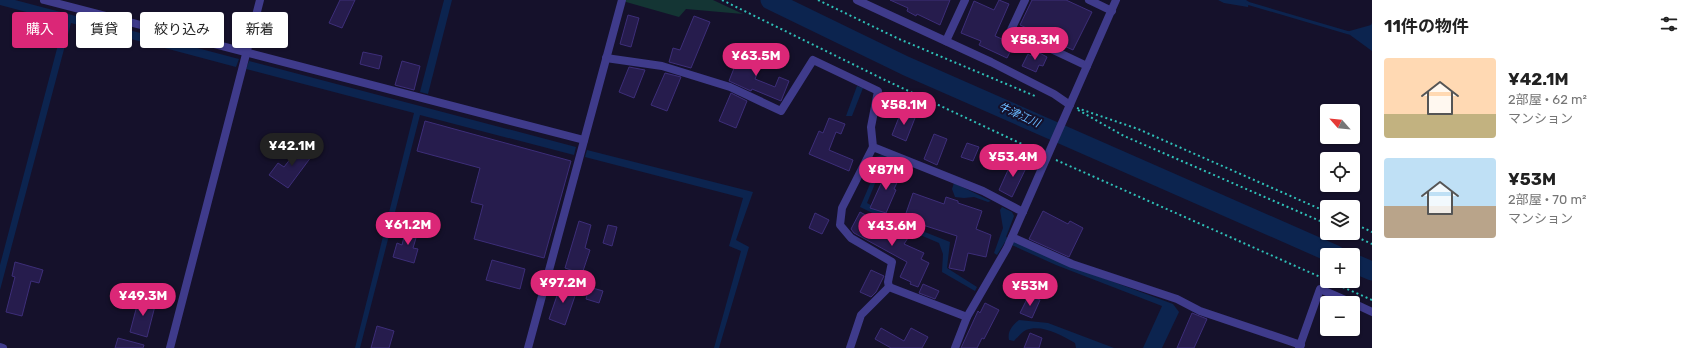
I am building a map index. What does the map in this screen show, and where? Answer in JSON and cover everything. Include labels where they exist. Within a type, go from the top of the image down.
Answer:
[{"type":"street","points":[[44,0],[584,140]]},
{"type":"street","points":[[170,348],[260,0]]},
{"type":"street","points":[[528,348],[622,0]]},
{"type":"street","points":[[857,0],[946,41],[1054,94],[1070,106]]},
{"type":"street","points":[[946,41],[965,0]]},
{"type":"street","points":[[1025,0],[1011,30],[1087,66]]},
{"type":"street","points":[[1089,0],[1112,11]]},
{"type":"street","points":[[955,348],[966,317],[1007,248],[1116,0]]},
{"type":"street","points":[[606,58],[662,66],[730,87],[781,111],[813,60],[878,91],[871,127],[873,147],[842,208],[840,225],[851,238],[892,262],[888,282],[889,287]]},
{"type":"street","points":[[873,147],[983,191],[1023,212]]},
{"type":"street","points":[[1012,236],[1072,264],[1177,299],[1200,311],[1300,346],[1320,289],[1336,296]]},
{"type":"street","points":[[889,287],[966,317]]},
{"type":"street","points":[[850,348],[861,315],[889,287]]},
{"type":"street","points":[[1360,307],[1372,312]]},
{"type":"path","points":[[722,0],[886,80],[1048,156],[1320,276]]},
{"type":"path","points":[[818,0],[899,39],[1040,98]]},
{"type":"path","points":[[1070,106],[1138,129],[1320,209]]},
{"type":"path","points":[[1070,106],[1124,136],[1320,221]]},
{"type":"path","points":[[1360,226],[1372,232]]},
{"type":"path","points":[[1360,238],[1372,244]]},
{"type":"path","points":[[1346,288],[1372,300]]},
{"type":"green space","points":[[619,0],[713,0],[743,14],[686,9],[679,17]]},
{"type":"water","points":[[0,0],[15,0],[61,12],[26,12],[0,5]]},
{"type":"water","points":[[444,0],[452,0],[428,94],[420,92]]},
{"type":"water","points":[[1218,0],[1246,0],[1249,2],[1248,7],[1224,3]]},
{"type":"water","points":[[68,14],[76,16],[76,24],[71,23],[68,34]]},
{"type":"water","points":[[1372,23],[1372,51],[1346,32],[1371,25]]},
{"type":"water","points":[[132,31],[140,33],[140,41],[132,39]]},
{"type":"water","points":[[57,48],[64,48],[0,290],[0,265]]},
{"type":"water","points":[[165,48],[197,48],[239,59],[236,67]]},
{"type":"water","points":[[249,61],[576,147],[574,155],[420,115],[360,348],[355,348],[414,113],[246,69]]},
{"type":"water","points":[[857,86],[863,88],[852,116],[846,116]]},
{"type":"water","points":[[587,150],[753,192],[736,240],[749,247],[719,348],[714,348],[741,251],[729,246],[743,198],[585,157]]},
{"type":"water","points":[[882,155],[893,159],[881,169],[867,203],[907,225],[950,242],[947,268],[977,287],[975,291],[942,272],[943,254],[939,243],[860,207],[877,168],[875,157]]},
{"type":"water","points":[[954,183],[991,201],[988,202],[974,197],[955,197],[952,189]]},
{"type":"water","points":[[1002,207],[1012,212],[1014,216],[1006,237],[1057,261],[1173,304],[1179,312],[1162,348],[1143,348],[1162,306],[1056,265],[1005,242],[997,255],[994,253],[1003,228],[1000,210]]},
{"type":"water","points":[[1019,320],[1048,323],[1114,348],[1076,348],[1075,343],[1064,337],[1051,331],[1038,328],[1026,330],[1014,341],[1009,340],[1010,331]]},
{"type":"building","points":[[340,0],[355,0],[342,28],[329,23]]},
{"type":"building","points":[[890,0],[950,0],[940,25],[917,14],[916,16],[907,11],[908,8]]},
{"type":"building","points":[[999,0],[1009,4],[995,36],[1014,44],[1007,58],[979,45],[981,41],[961,33],[974,1],[994,10]]},
{"type":"building","points":[[1032,0],[1066,0],[1092,12],[1073,50],[1020,25]]},
{"type":"building","points":[[628,15],[639,18],[631,47],[620,44]]},
{"type":"building","points":[[694,16],[710,22],[691,68],[669,62],[673,48],[680,50]]},
{"type":"building","points":[[749,50],[764,56],[755,79],[775,87],[779,77],[789,81],[781,101],[752,89],[751,91],[729,81],[738,58],[745,61]]},
{"type":"building","points":[[1034,50],[1047,57],[1043,66],[1039,65],[1036,72],[1022,66],[1028,54],[1031,56]]},
{"type":"building","points":[[363,52],[382,56],[379,69],[360,64]]},
{"type":"building","points":[[402,61],[420,66],[414,90],[395,85]]},
{"type":"building","points":[[629,67],[645,70],[634,98],[619,92]]},
{"type":"building","points":[[665,73],[681,77],[667,111],[651,105]]},
{"type":"building","points":[[731,93],[747,101],[736,128],[719,121]]},
{"type":"building","points":[[901,112],[915,118],[906,141],[892,135]]},
{"type":"building","points":[[829,118],[845,124],[841,134],[836,132],[829,150],[853,160],[849,171],[809,154],[819,131],[823,133]]},
{"type":"building","points":[[425,121],[571,161],[544,258],[474,239],[483,205],[471,202],[480,168],[417,151]]},
{"type":"building","points":[[934,134],[947,139],[937,165],[924,159]]},
{"type":"building","points":[[967,143],[979,147],[973,161],[961,157]]},
{"type":"building","points":[[302,144],[314,153],[288,188],[269,175],[278,163],[284,167]]},
{"type":"building","points":[[1013,159],[1027,166],[1012,197],[999,190]]},
{"type":"building","points":[[889,166],[902,172],[894,189],[896,190],[886,213],[870,208]]},
{"type":"building","points":[[913,193],[944,204],[946,197],[958,201],[958,203],[982,211],[976,229],[991,235],[986,257],[968,253],[964,271],[949,268],[957,236],[904,219]]},
{"type":"building","points":[[1043,211],[1068,224],[1070,221],[1083,228],[1069,257],[1029,239]]},
{"type":"building","points":[[860,212],[908,238],[904,244],[924,253],[921,259],[929,263],[918,287],[910,284],[911,282],[900,277],[907,262],[854,233],[851,229]]},
{"type":"building","points":[[815,213],[829,220],[822,234],[809,228]]},
{"type":"building","points":[[579,221],[591,225],[585,248],[590,250],[582,274],[565,268]]},
{"type":"building","points":[[407,225],[419,228],[413,248],[418,249],[414,263],[393,257],[397,243],[402,245]]},
{"type":"building","points":[[608,225],[617,227],[612,246],[603,243]]},
{"type":"building","points":[[492,260],[525,269],[520,289],[486,280]]},
{"type":"building","points":[[15,262],[43,270],[39,283],[31,281],[22,316],[6,312],[15,277],[12,276]]},
{"type":"building","points":[[871,270],[884,276],[876,292],[871,297],[860,292]]},
{"type":"building","points":[[561,284],[577,290],[565,325],[549,319]]},
{"type":"building","points":[[923,284],[939,291],[935,299],[919,293]]},
{"type":"building","points":[[589,287],[603,291],[599,303],[586,299]]},
{"type":"building","points":[[1029,295],[1040,300],[1032,318],[1020,313]]},
{"type":"building","points":[[139,298],[156,302],[147,337],[130,332]]},
{"type":"building","points":[[985,303],[999,310],[984,339],[982,338],[977,348],[961,348],[978,311],[980,313]]},
{"type":"building","points":[[1192,313],[1207,319],[1194,348],[1177,348]]},
{"type":"building","points":[[377,326],[394,331],[389,348],[371,348]]},
{"type":"building","points":[[881,328],[904,341],[911,328],[928,337],[922,348],[891,348],[875,339]]},
{"type":"building","points":[[1030,333],[1042,338],[1039,348],[1024,348]]},
{"type":"building","points":[[118,338],[144,345],[143,348],[115,348]]},
{"type":"waterway","name":"牛津江川","points":[[770,0],[906,66],[1320,248]]},
{"type":"waterway","points":[[1247,3],[1349,33]]},
{"type":"waterway","name":"牛津江川","points":[[1360,266],[1372,271]]}]
